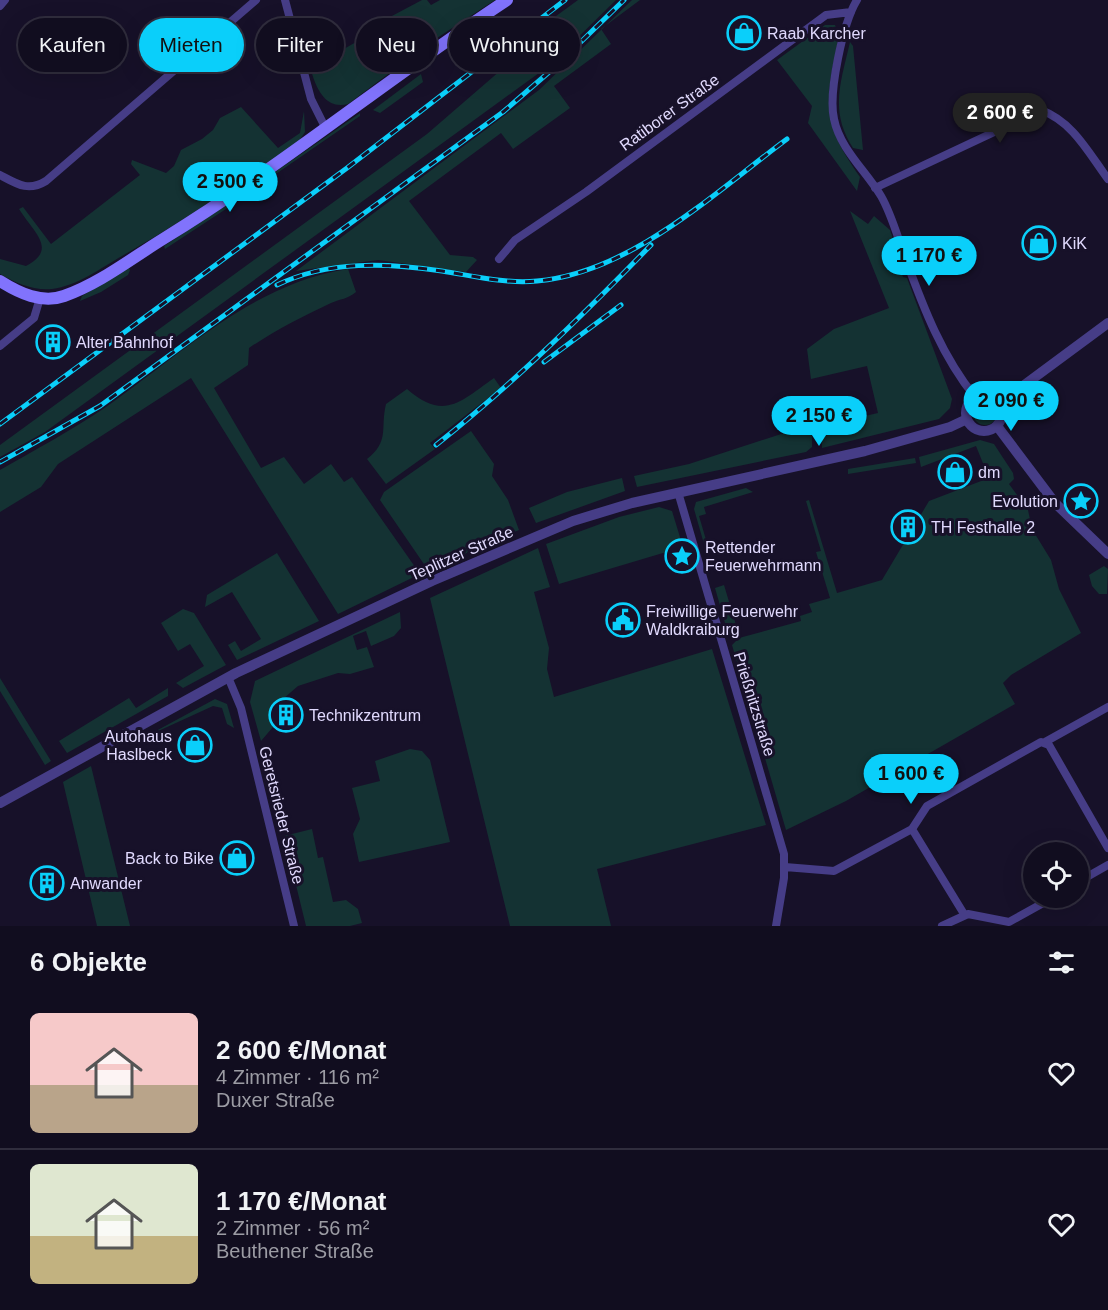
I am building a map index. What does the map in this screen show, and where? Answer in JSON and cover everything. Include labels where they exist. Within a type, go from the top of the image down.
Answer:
[{"type":"main road","points":[[0,281],[24,294],[40,298],[64,296],[98,279],[197,218],[326,129],[438,45],[507,0]]},
{"type":"street","points":[[0,6],[5,0]]},
{"type":"street","points":[[0,175],[29,188],[46,181],[256,0]]},
{"type":"street","points":[[285,0],[311,99],[326,129]]},
{"type":"street","points":[[857,0],[851,12],[836,77],[833,116],[845,145],[885,205],[935,335],[975,397]]},
{"type":"street","name":"Ratiborer Straße","points":[[499,259],[515,240],[586,192],[826,15],[851,12]]},
{"type":"street","points":[[875,188],[1041,110],[1057,116],[1071,128],[1108,179]]},
{"type":"street","points":[[0,346],[34,318],[40,298]]},
{"type":"street","points":[[1000,403],[1108,323]]},
{"type":"street","points":[[986,394],[1000,403],[1003,416],[997,426],[980,431],[974,428],[967,419],[967,407],[975,397],[986,394]]},
{"type":"street","name":"Teplitzer Straße","points":[[0,803],[228,677],[432,581],[538,535],[592,514],[678,492],[865,451],[951,427],[967,419]]},
{"type":"street","points":[[997,426],[1048,494],[1108,554]]},
{"type":"street","name":"Prießnitzstraße","points":[[678,492],[781,841],[785,867],[776,926]]},
{"type":"street","name":"Geretsrieder Straße","points":[[228,677],[241,708],[294,926]]},
{"type":"street","points":[[785,867],[831,872],[912,829],[927,806],[1108,707]]},
{"type":"street","points":[[1043,742],[1049,745],[1108,848]]},
{"type":"street","points":[[912,829],[964,914]]},
{"type":"street","points":[[1089,876],[1108,865]]},
{"type":"street","points":[[942,926],[964,914],[1015,923],[1038,908]]},
{"type":"green space","points":[[422,0],[427,0],[431,5],[440,0],[495,0],[468,18],[449,18],[449,30],[437,38],[437,18],[388,18]]},
{"type":"green space","points":[[578,0],[616,0],[580,35],[580,18],[553,18]]},
{"type":"green space","points":[[632,0],[640,0],[605,26]]},
{"type":"green space","points":[[825,25],[835,25],[838,34],[829,91],[831,118],[838,141],[860,177],[857,191],[808,123],[812,106],[777,60]]},
{"type":"green space","points":[[601,30],[611,44],[580,67],[580,50]]},
{"type":"green space","points":[[356,42],[356,72],[391,72],[348,104],[337,105],[327,100],[320,92],[312,72],[344,72],[344,49]]},
{"type":"green space","points":[[850,42],[853,46],[863,150],[853,148],[841,121],[839,109],[841,83]]},
{"type":"green space","points":[[499,72],[540,72],[45,432],[0,457],[0,445],[427,134]]},
{"type":"green space","points":[[558,72],[573,72],[554,86],[570,108],[513,149],[501,133],[409,201],[450,255],[473,257],[477,260],[466,272],[378,260],[296,271],[539,90]]},
{"type":"green space","points":[[421,74],[423,82],[380,113],[373,110]]},
{"type":"green space","points":[[241,107],[278,148],[300,133],[304,111],[305,132],[299,141],[212,201],[80,280],[52,289],[39,289],[0,274],[0,259],[26,266],[36,260],[41,253],[40,240],[19,209],[23,207],[51,244],[140,175],[131,164],[132,160],[166,173],[174,166],[181,150],[202,139],[213,130],[220,118]]},
{"type":"green space","points":[[360,113],[360,116],[238,200],[238,198]]},
{"type":"green space","points":[[227,205],[229,207],[165,249],[164,246]]},
{"type":"green space","points":[[850,211],[868,224],[874,216],[890,230],[900,260],[898,264],[903,277],[907,278],[952,399],[950,408],[939,419],[822,448],[821,426],[878,413],[867,366],[811,379],[807,349],[834,329],[889,308]]},
{"type":"green space","points":[[128,267],[130,270],[128,275],[101,292],[80,301],[82,296]]},
{"type":"green space","points":[[348,269],[356,292],[299,318],[249,348],[248,365],[214,388],[261,468],[284,457],[304,484],[331,464],[344,482],[352,477],[420,574],[338,614],[191,378],[58,464],[41,487],[0,512],[0,470],[106,407],[220,323],[250,305],[281,289],[314,277]]},
{"type":"green space","points":[[494,378],[501,388],[430,443],[435,449],[386,484],[367,459],[382,440],[386,404],[407,389],[431,404],[442,406],[452,404]]},
{"type":"green space","points":[[985,401],[990,402],[996,408],[996,418],[990,424],[985,425],[980,424],[974,418],[973,413],[974,408],[980,402]]},
{"type":"green space","points":[[812,424],[812,447],[806,452],[637,487],[634,476],[689,464]]},
{"type":"green space","points":[[471,431],[494,464],[492,476],[508,500],[519,530],[428,570],[380,500],[384,492]]},
{"type":"green space","points":[[980,440],[994,444],[1013,473],[1014,479],[1009,484],[1028,510],[1032,529],[1051,560],[1059,589],[1081,633],[1011,675],[1003,683],[1015,704],[846,801],[786,830],[732,645],[739,638],[801,621],[800,616],[812,612],[809,604],[830,598],[816,552],[821,551],[806,501],[809,500],[837,593],[882,580],[929,501],[989,478],[976,446],[921,467],[919,457]]},
{"type":"green space","points":[[915,458],[916,463],[848,474],[848,469]]},
{"type":"green space","points":[[622,478],[625,491],[536,523],[529,508],[567,492]]},
{"type":"green space","points":[[746,488],[753,492],[704,507],[706,514],[699,516],[709,550],[706,551],[694,509],[696,502]]},
{"type":"green space","points":[[659,507],[672,511],[683,547],[559,584],[546,544],[619,517]]},
{"type":"green space","points":[[538,548],[550,587],[534,592],[549,648],[547,669],[554,697],[712,649],[766,825],[597,869],[611,926],[510,926],[430,598]]},
{"type":"green space","points":[[277,553],[319,621],[237,660],[228,645],[235,641],[241,651],[261,639],[232,592],[205,607],[207,595]]},
{"type":"green space","points":[[1104,566],[1108,569],[1107,594],[1099,594],[1092,586],[1089,575]]},
{"type":"green space","points":[[724,585],[736,627],[725,623],[715,588]]},
{"type":"green space","points":[[183,609],[194,613],[226,665],[183,688],[176,683],[204,666],[190,644],[178,651],[161,623]]},
{"type":"green space","points":[[400,612],[401,628],[394,636],[371,646],[366,631],[353,636],[357,650],[367,647],[374,667],[350,674],[338,673],[298,686],[269,711],[273,727],[261,741],[250,702],[255,681]]},
{"type":"green space","points":[[0,678],[51,761],[45,765],[0,691]]},
{"type":"green space","points":[[168,688],[168,696],[67,753],[59,741],[129,698],[136,708]]},
{"type":"green space","points":[[215,699],[227,704],[234,728],[227,724],[222,708],[213,706],[143,738]]},
{"type":"green space","points":[[410,749],[422,751],[430,760],[450,842],[359,862],[353,834],[360,819],[352,788],[380,781],[375,761]]},
{"type":"green space","points":[[91,766],[130,926],[97,926],[63,782]]},
{"type":"green space","points":[[312,829],[318,858],[323,857],[333,902],[346,900],[358,909],[362,923],[350,926],[306,926],[284,836]]},
{"type":"railway","points":[[0,424],[347,168],[565,0]]},
{"type":"railway","points":[[0,462],[100,406],[503,112],[555,67],[624,0]]},
{"type":"railway","points":[[277,285],[317,271],[338,267],[379,265],[421,268],[513,281],[537,281],[571,275],[605,263],[638,247],[670,227],[787,139]]},
{"type":"railway","points":[[436,445],[493,398],[547,348],[651,245]]},
{"type":"railway","points":[[544,362],[621,305]]},
{"type":"place","name":"Raab Karcher","points":[[744,33]]},
{"type":"place","name":"KiK","points":[[1039,243]]},
{"type":"place","name":"Alter Bahnhof","points":[[53,342]]},
{"type":"place","name":"dm","points":[[955,472]]},
{"type":"place","name":"Evolution","points":[[1081,501]]},
{"type":"place","name":"TH Festhalle 2","points":[[908,527]]},
{"type":"place","name":"Rettender Feuerwehrmann","points":[[682,556]]},
{"type":"place","name":"Freiwillige Feuerwehr Waldkraiburg","points":[[623,620]]},
{"type":"place","name":"Technikzentrum","points":[[286,715]]},
{"type":"place","name":"Autohaus Haslbeck","points":[[195,745]]},
{"type":"place","name":"Back to Bike","points":[[237,858]]},
{"type":"place","name":"Anwander","points":[[47,883]]}]
